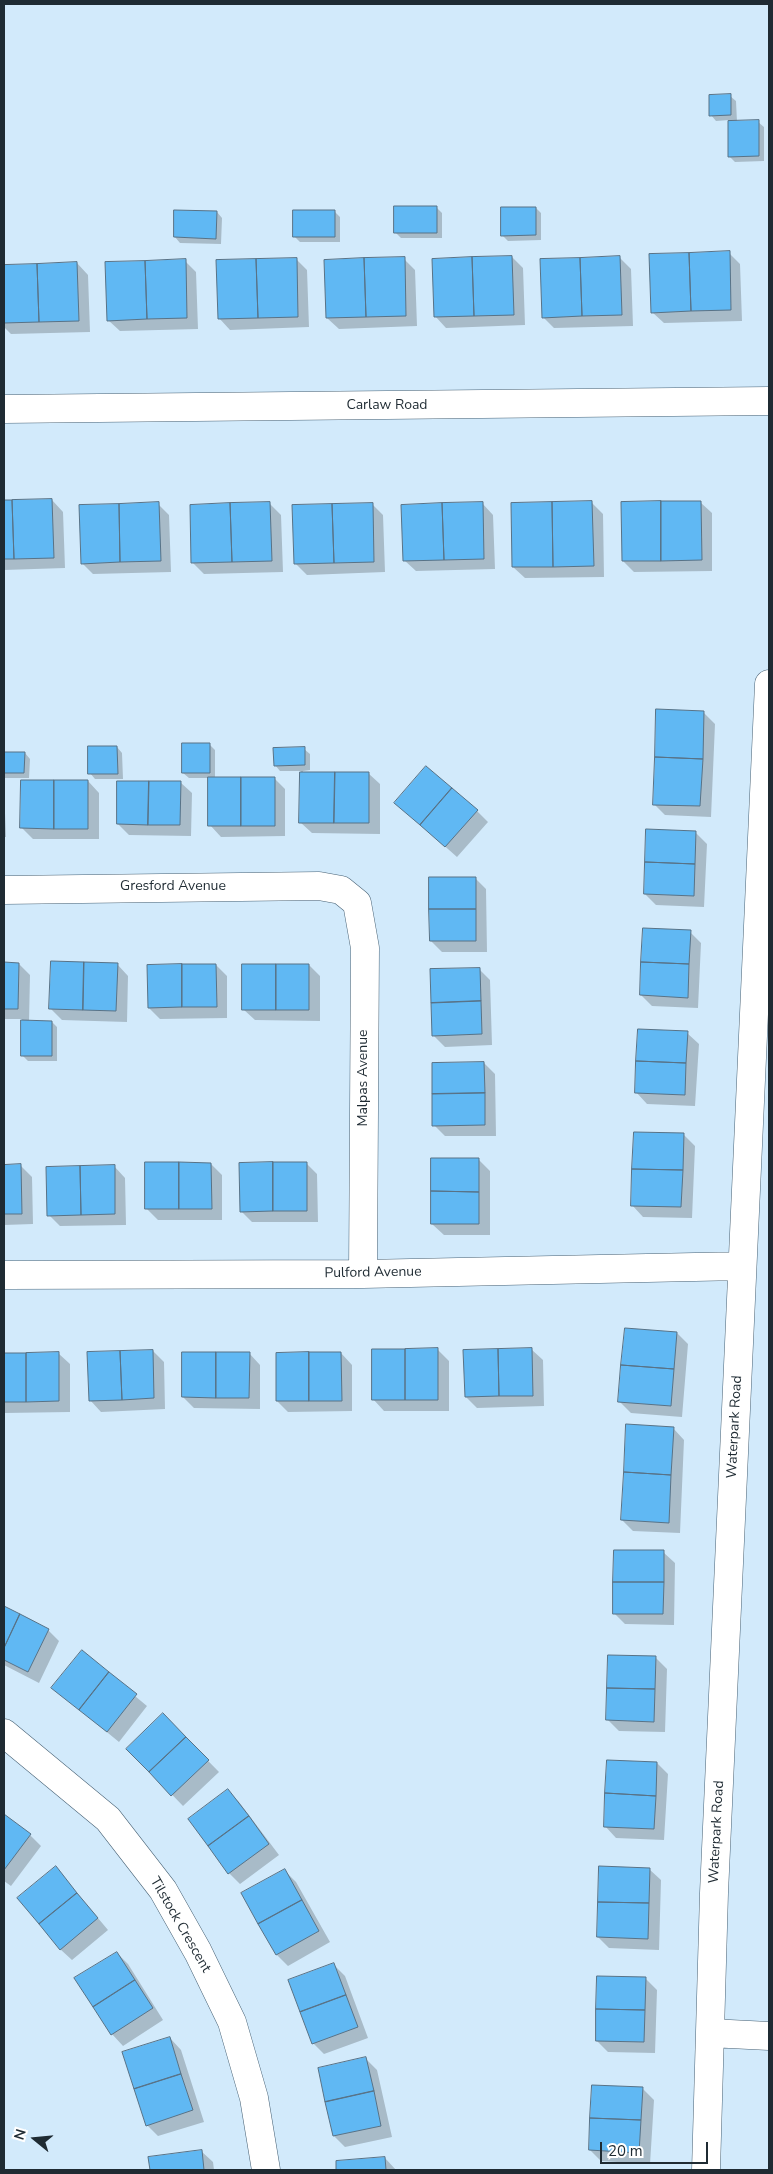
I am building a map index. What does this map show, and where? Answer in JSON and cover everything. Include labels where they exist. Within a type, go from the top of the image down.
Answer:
[{"type":"street","name":"Carlaw Road","points":[[4,409],[769,401]]},
{"type":"street","name":"Waterpark Road","points":[[706,2170],[714,1883],[742,1266],[765,889],[769,684]]},
{"type":"street","name":"Gresford Avenue","points":[[4,890],[319,886],[341,890]]},
{"type":"street","name":"Malpas Avenue","points":[[341,890],[357,902],[365,948],[363,1274]]},
{"type":"street","name":"Pulford Avenue","points":[[4,1275],[363,1274],[742,1266]]},
{"type":"street","name":"Tilstock Crescent","points":[[4,1733],[108,1819],[163,1890],[198,1952],[232,2022],[254,2098],[266,2170]]},
{"type":"street","points":[[710,2033],[769,2036]]},
{"type":"building","points":[[731,94],[731,115],[709,116],[709,95]]},
{"type":"building","points":[[759,120],[759,156],[728,157],[728,121]]},
{"type":"building","points":[[394,206],[437,206],[437,233],[394,233]]},
{"type":"building","points":[[501,207],[536,207],[536,235],[501,236]]},
{"type":"building","points":[[174,210],[217,211],[216,239],[174,237]]},
{"type":"building","points":[[293,210],[335,210],[335,237],[293,237]]},
{"type":"building","points":[[730,251],[731,310],[691,311],[689,253]]},
{"type":"building","points":[[689,253],[691,311],[651,313],[649,254]]},
{"type":"building","points":[[512,256],[514,315],[474,316],[472,257]]},
{"type":"building","points":[[620,256],[622,315],[582,316],[580,258]]},
{"type":"building","points":[[405,257],[406,316],[366,317],[364,258]]},
{"type":"building","points":[[472,257],[474,316],[434,317],[432,259]]},
{"type":"building","points":[[297,258],[298,317],[258,318],[256,259]]},
{"type":"building","points":[[364,258],[366,317],[326,318],[324,260]]},
{"type":"building","points":[[580,258],[582,316],[542,318],[540,259]]},
{"type":"building","points":[[186,259],[187,318],[147,319],[145,261]]},
{"type":"building","points":[[256,259],[258,318],[218,319],[216,260]]},
{"type":"building","points":[[145,261],[147,319],[107,321],[105,262]]},
{"type":"building","points":[[77,262],[79,321],[39,322],[37,264]]},
{"type":"building","points":[[37,264],[39,322],[4,323],[4,265]]},
{"type":"building","points":[[52,499],[54,558],[14,559],[12,500]]},
{"type":"building","points":[[4,500],[12,500],[14,559],[4,559]]},
{"type":"building","points":[[592,501],[594,566],[553,567],[552,502]]},
{"type":"building","points":[[661,501],[661,561],[622,561],[621,502]]},
{"type":"building","points":[[661,501],[701,501],[702,560],[661,561]]},
{"type":"building","points":[[159,502],[161,561],[120,562],[119,504]]},
{"type":"building","points":[[270,502],[272,561],[232,562],[230,503]]},
{"type":"building","points":[[483,502],[484,559],[444,560],[442,503]]},
{"type":"building","points":[[552,502],[553,567],[512,567],[511,503]]},
{"type":"building","points":[[230,503],[232,562],[191,563],[190,505]]},
{"type":"building","points":[[373,503],[374,562],[334,563],[332,504]]},
{"type":"building","points":[[442,503],[444,560],[403,561],[401,505]]},
{"type":"building","points":[[119,504],[120,562],[81,564],[79,505]]},
{"type":"building","points":[[332,504],[334,563],[294,564],[292,505]]},
{"type":"building","points":[[656,709],[704,711],[703,759],[655,757]]},
{"type":"building","points":[[182,743],[210,743],[210,773],[182,773]]},
{"type":"building","points":[[88,746],[117,746],[118,774],[88,774]]},
{"type":"building","points":[[305,747],[305,765],[274,766],[273,748]]},
{"type":"building","points":[[4,752],[25,752],[24,773],[4,773]]},
{"type":"building","points":[[655,757],[703,759],[700,806],[653,805]]},
{"type":"building","points":[[426,766],[452,788],[420,825],[394,803]]},
{"type":"building","points":[[300,772],[335,772],[334,823],[299,823]]},
{"type":"building","points":[[335,772],[369,772],[369,823],[334,823]]},
{"type":"building","points":[[208,777],[241,777],[241,826],[208,826]]},
{"type":"building","points":[[241,777],[275,777],[275,826],[241,826]]},
{"type":"building","points":[[21,780],[54,780],[54,829],[20,828]]},
{"type":"building","points":[[54,780],[88,780],[88,829],[54,829]]},
{"type":"building","points":[[117,781],[149,781],[148,825],[117,824]]},
{"type":"building","points":[[149,781],[181,781],[180,825],[148,825]]},
{"type":"building","points":[[452,788],[478,810],[445,847],[420,825]]},
{"type":"building","points":[[646,829],[696,831],[695,864],[645,862]]},
{"type":"building","points":[[645,862],[695,864],[694,896],[644,894]]},
{"type":"building","points":[[429,877],[476,877],[476,909],[429,909]]},
{"type":"building","points":[[429,909],[476,909],[476,941],[430,941]]},
{"type":"building","points":[[643,928],[691,930],[689,964],[641,962]]},
{"type":"building","points":[[51,961],[84,962],[83,1010],[49,1009]]},
{"type":"building","points":[[4,962],[19,963],[18,1009],[4,1009]]},
{"type":"building","points":[[84,962],[118,963],[116,1011],[83,1010]]},
{"type":"building","points":[[641,962],[689,964],[688,998],[640,995]]},
{"type":"building","points":[[182,964],[216,964],[217,1007],[182,1007]]},
{"type":"building","points":[[182,964],[182,1007],[148,1008],[147,965]]},
{"type":"building","points":[[242,964],[276,964],[276,1010],[242,1010]]},
{"type":"building","points":[[276,964],[309,964],[309,1010],[276,1010]]},
{"type":"building","points":[[480,968],[481,1001],[431,1003],[430,969]]},
{"type":"building","points":[[481,1001],[482,1034],[432,1036],[431,1003]]},
{"type":"building","points":[[21,1020],[52,1021],[52,1056],[21,1056]]},
{"type":"building","points":[[638,1029],[688,1031],[686,1063],[636,1061]]},
{"type":"building","points":[[636,1061],[686,1063],[685,1095],[635,1093]]},
{"type":"building","points":[[484,1062],[485,1093],[432,1094],[432,1063]]},
{"type":"building","points":[[485,1093],[485,1125],[432,1126],[432,1094]]},
{"type":"building","points":[[634,1132],[684,1133],[683,1170],[632,1169]]},
{"type":"building","points":[[431,1158],[479,1158],[479,1192],[431,1191]]},
{"type":"building","points":[[145,1162],[179,1162],[179,1209],[145,1209]]},
{"type":"building","points":[[179,1162],[211,1163],[212,1209],[179,1209]]},
{"type":"building","points":[[273,1162],[273,1211],[240,1212],[239,1163]]},
{"type":"building","points":[[273,1162],[307,1162],[307,1211],[273,1211]]},
{"type":"building","points":[[21,1164],[22,1214],[4,1214],[4,1165]]},
{"type":"building","points":[[115,1165],[115,1214],[81,1215],[80,1166]]},
{"type":"building","points":[[80,1166],[81,1215],[47,1216],[46,1167]]},
{"type":"building","points":[[632,1169],[683,1170],[681,1207],[631,1206]]},
{"type":"building","points":[[431,1191],[479,1192],[479,1224],[431,1224]]},
{"type":"building","points":[[625,1328],[677,1332],[674,1369],[621,1365]]},
{"type":"building","points":[[438,1348],[438,1400],[405,1400],[405,1349]]},
{"type":"building","points":[[532,1348],[533,1396],[499,1396],[498,1349]]},
{"type":"building","points":[[372,1349],[405,1349],[405,1400],[372,1400]]},
{"type":"building","points":[[498,1349],[499,1396],[465,1397],[463,1350]]},
{"type":"building","points":[[153,1350],[154,1398],[122,1400],[120,1351]]},
{"type":"building","points":[[120,1351],[122,1400],[89,1401],[87,1352]]},
{"type":"building","points":[[59,1352],[59,1401],[26,1402],[26,1353]]},
{"type":"building","points":[[182,1352],[216,1352],[216,1398],[182,1397]]},
{"type":"building","points":[[216,1352],[250,1352],[249,1398],[216,1398]]},
{"type":"building","points":[[309,1352],[341,1352],[342,1401],[309,1401]]},
{"type":"building","points":[[309,1352],[309,1401],[276,1401],[276,1353]]},
{"type":"building","points":[[4,1353],[26,1353],[26,1402],[4,1402]]},
{"type":"building","points":[[621,1365],[674,1369],[671,1406],[618,1402]]},
{"type":"building","points":[[626,1424],[674,1427],[671,1475],[624,1472]]},
{"type":"building","points":[[624,1472],[671,1475],[669,1523],[621,1520]]},
{"type":"building","points":[[614,1550],[664,1550],[664,1582],[613,1582]]},
{"type":"building","points":[[613,1582],[664,1582],[663,1614],[613,1614]]},
{"type":"building","points":[[4,1606],[20,1614],[4,1648]]},
{"type":"building","points":[[20,1614],[49,1629],[28,1672],[4,1660],[4,1648]]},
{"type":"building","points":[[82,1650],[109,1672],[79,1710],[51,1688]]},
{"type":"building","points":[[608,1655],[656,1656],[655,1689],[607,1688]]},
{"type":"building","points":[[109,1672],[137,1694],[107,1732],[79,1710]]},
{"type":"building","points":[[607,1688],[655,1689],[654,1722],[606,1720]]},
{"type":"building","points":[[163,1713],[186,1737],[149,1772],[126,1749]]},
{"type":"building","points":[[186,1737],[209,1760],[171,1796],[149,1772]]},
{"type":"building","points":[[607,1760],[657,1762],[656,1796],[605,1793]]},
{"type":"building","points":[[228,1789],[249,1816],[208,1846],[188,1819]]},
{"type":"building","points":[[605,1793],[656,1796],[654,1829],[604,1827]]},
{"type":"building","points":[[4,1814],[31,1834],[4,1870]]},
{"type":"building","points":[[249,1816],[269,1844],[228,1874],[208,1846]]},
{"type":"building","points":[[56,1866],[77,1893],[39,1924],[17,1898]]},
{"type":"building","points":[[599,1866],[650,1868],[649,1903],[598,1902]]},
{"type":"building","points":[[285,1869],[302,1900],[258,1924],[241,1893]]},
{"type":"building","points":[[77,1893],[98,1918],[60,1950],[39,1924]]},
{"type":"building","points":[[302,1900],[319,1931],[276,1955],[258,1924]]},
{"type":"building","points":[[598,1902],[649,1903],[648,1939],[597,1937]]},
{"type":"building","points":[[117,1952],[135,1980],[93,2007],[74,1978]]},
{"type":"building","points":[[334,1963],[346,1995],[300,2012],[288,1980]]},
{"type":"building","points":[[597,1976],[646,1977],[645,2010],[596,2009]]},
{"type":"building","points":[[135,1980],[153,2008],[111,2035],[93,2007]]},
{"type":"building","points":[[346,1995],[358,2027],[312,2044],[300,2012]]},
{"type":"building","points":[[596,2009],[645,2010],[644,2042],[596,2041]]},
{"type":"building","points":[[170,2037],[181,2074],[134,2089],[122,2052]]},
{"type":"building","points":[[366,2057],[374,2091],[325,2102],[318,2068]]},
{"type":"building","points":[[181,2074],[193,2110],[146,2126],[134,2089]]},
{"type":"building","points":[[592,2085],[643,2087],[641,2120],[590,2118]]},
{"type":"building","points":[[374,2091],[381,2126],[333,2136],[325,2102]]},
{"type":"building","points":[[590,2118],[641,2120],[639,2153],[589,2150]]},
{"type":"building","points":[[202,2150],[204,2170],[150,2170],[148,2157]]},
{"type":"building","points":[[385,2157],[386,2170],[336,2170],[336,2161]]}]
